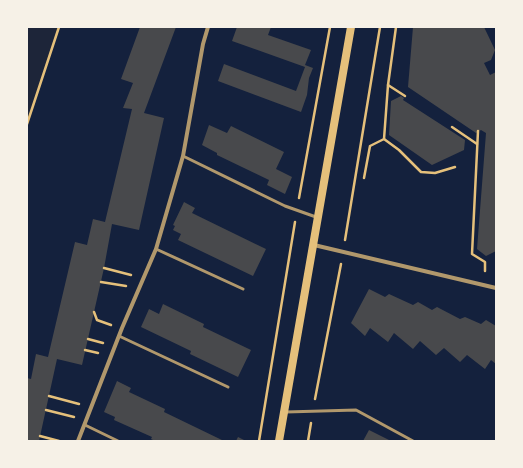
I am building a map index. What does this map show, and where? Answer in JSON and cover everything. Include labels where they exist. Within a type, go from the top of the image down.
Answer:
[{"type":"main road","points":[[279,441],[351,27]]},
{"type":"street","points":[[78,441],[138,288],[156,249],[183,156],[208,27]]},
{"type":"street","points":[[314,245],[496,288]]},
{"type":"lane","points":[[183,156],[297,210],[319,218]]},
{"type":"lane","points":[[156,249],[243,289]]},
{"type":"lane","points":[[119,336],[228,387]]},
{"type":"lane","points":[[284,412],[356,410],[413,441]]},
{"type":"lane","points":[[85,423],[118,441]]},
{"type":"path","points":[[27,124],[59,27]]},
{"type":"path","points":[[259,441],[297,210],[330,27]]},
{"type":"path","points":[[308,441],[343,251],[380,27]]},
{"type":"path","points":[[384,139],[388,85],[396,27]]},
{"type":"path","points":[[388,85],[405,96]]},
{"type":"path","points":[[452,127],[478,145]]},
{"type":"path","points":[[478,131],[472,254],[485,262],[485,271]]},
{"type":"path","points":[[384,139],[399,150],[421,172],[435,173],[456,167]]},
{"type":"path","points":[[364,178],[370,146],[384,139]]},
{"type":"path","points":[[104,268],[143,278]]},
{"type":"path","points":[[101,282],[138,288]]},
{"type":"path","points":[[94,312],[97,320],[122,328]]},
{"type":"path","points":[[49,396],[92,407]]},
{"type":"path","points":[[46,410],[72,416],[85,423]]},
{"type":"path","points":[[40,436],[59,441]]},
{"type":"shaded area","points":[[27,27],[58,27],[27,121]]},
{"type":"building","points":[[140,27],[176,27],[144,113],[164,118],[139,230],[112,224],[104,268],[82,365],[57,359],[39,441],[27,441],[27,378],[31,379],[36,354],[48,357],[75,242],[87,245],[93,219],[105,222],[132,109],[123,108],[133,83],[121,79]]},
{"type":"building","points":[[237,27],[271,27],[268,35],[311,50],[305,65],[313,68],[309,78],[307,95],[301,112],[218,81],[224,64],[296,91],[305,67],[232,41]]},
{"type":"building","points":[[413,27],[484,27],[495,50],[491,60],[484,63],[490,75],[496,72],[496,251],[486,256],[477,249],[486,133],[481,130],[476,133],[408,87]]},
{"type":"building","points":[[401,96],[404,98],[403,100],[465,140],[464,150],[432,165],[389,135],[391,101]]},
{"type":"building","points":[[209,125],[227,133],[231,126],[284,152],[276,169],[292,177],[285,194],[267,185],[269,180],[217,155],[217,153],[202,145]]},
{"type":"building","points":[[184,202],[195,208],[192,213],[266,249],[253,276],[178,240],[181,234],[173,230],[175,226],[173,225]]},
{"type":"building","points":[[369,289],[385,297],[389,294],[413,305],[418,302],[432,310],[437,307],[460,319],[465,317],[481,324],[486,320],[496,326],[496,364],[491,360],[485,369],[467,355],[460,362],[444,348],[436,355],[420,341],[413,349],[394,333],[388,342],[370,328],[365,336],[351,323]]},
{"type":"building","points":[[163,304],[204,324],[203,327],[251,350],[238,377],[190,354],[191,351],[141,327],[149,309],[159,314]]},
{"type":"building","points":[[117,381],[131,388],[129,392],[165,409],[164,412],[224,441],[155,441],[151,439],[152,437],[114,420],[115,417],[104,412]]},
{"type":"building","points":[[369,430],[391,441],[363,441]]},
{"type":"building","points":[[238,437],[246,441],[236,441]]}]
